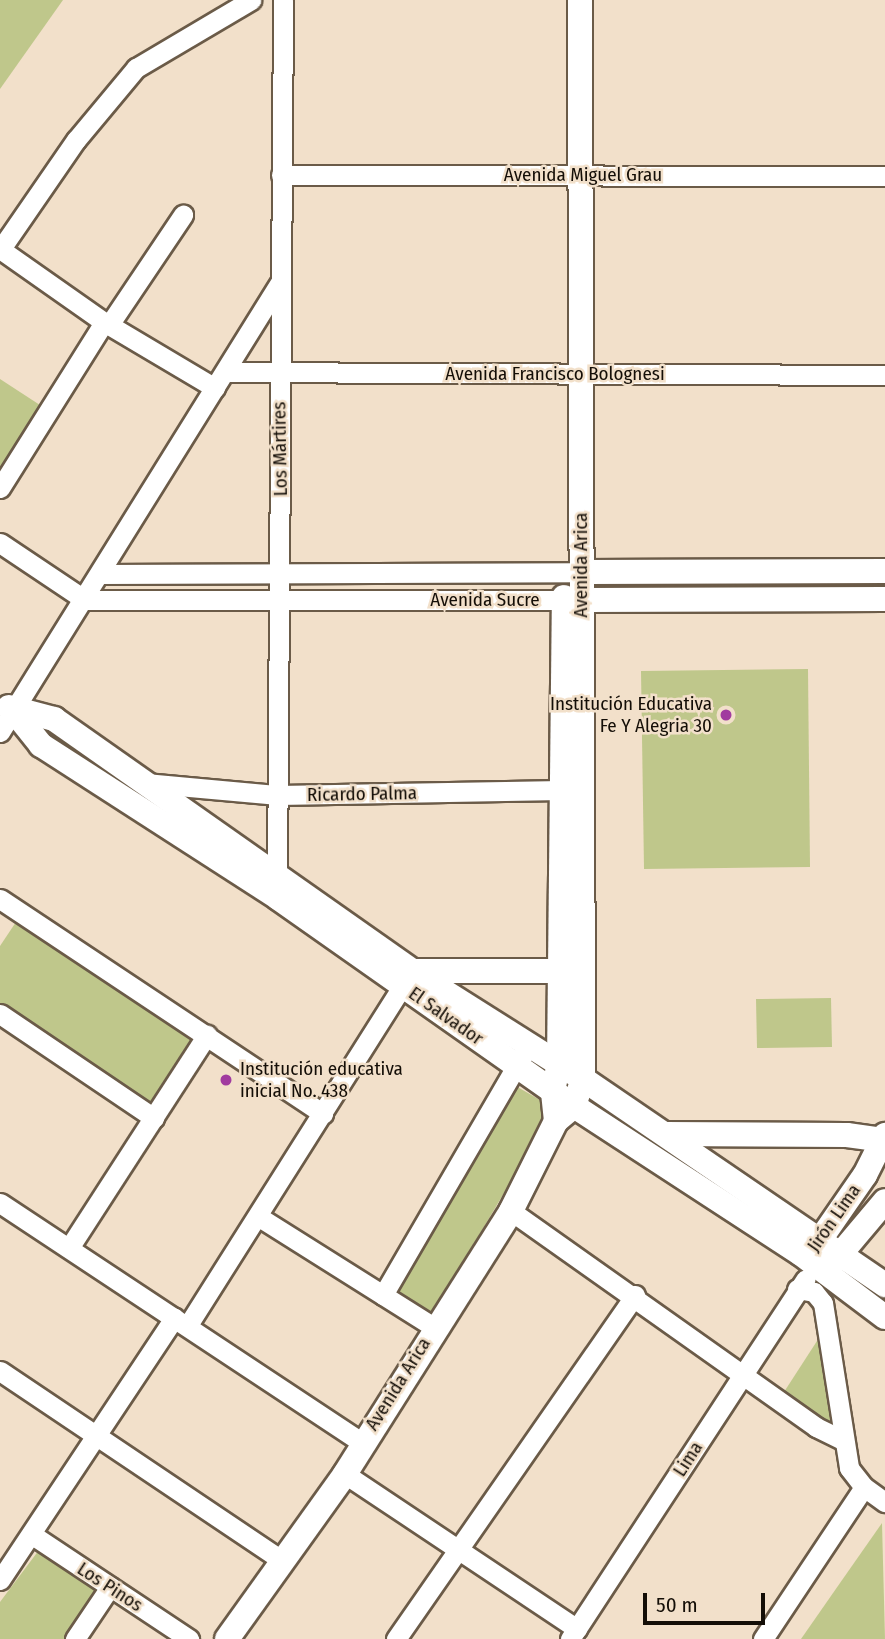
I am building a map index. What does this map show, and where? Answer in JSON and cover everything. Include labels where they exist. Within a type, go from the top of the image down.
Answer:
[{"type":"street","points":[[220,380],[107,323],[0,250],[76,140],[136,68],[251,0]]},
{"type":"street","name":"Los Mártires","points":[[277,887],[283,0]]},
{"type":"street","name":"Avenida Arica","points":[[564,0],[573,175]]},
{"type":"street","name":"Avenida Arica","points":[[227,1639],[281,1559],[345,1474],[434,1327],[511,1211],[583,1079],[573,790],[572,600],[573,175],[580,0]]},
{"type":"street","name":"Avenida Miguel Grau","points":[[281,175],[885,176]]},
{"type":"street","points":[[0,488],[107,323],[183,215]]},
{"type":"street","points":[[0,732],[7,706],[85,600],[280,283]]},
{"type":"street","name":"Avenida Francisco Bolognesi","points":[[220,380],[279,373],[885,375]]},
{"type":"street","points":[[0,543],[85,600]]},
{"type":"street","name":"Avenida Sucre","points":[[101,574],[885,571]]},
{"type":"street","name":"Avenida Sucre","points":[[85,600],[885,599]]},
{"type":"street","name":"El Salvador","points":[[7,706],[54,719],[277,887],[407,979],[523,1054],[553,1090]]},
{"type":"street","name":"El Salvador","points":[[7,706],[41,745],[277,887]]},
{"type":"street","name":"Ricardo Palma","points":[[140,782],[278,795],[573,790]]},
{"type":"street","name":"Avenida Arica","points":[[565,1113],[553,1090],[559,1064],[560,971],[573,790]]},
{"type":"street","points":[[0,899],[323,1114]]},
{"type":"street","points":[[0,1580],[96,1436],[259,1217],[407,979],[560,971]]},
{"type":"street","points":[[0,1014],[154,1118]]},
{"type":"street","points":[[69,1248],[207,1035]]},
{"type":"street","points":[[383,1295],[523,1054]]},
{"type":"street","name":"El Salvador","points":[[523,1054],[559,1064],[666,1134],[816,1265],[885,1285]]},
{"type":"street","name":"El Salvador","points":[[565,1113],[658,1156],[816,1265],[885,1317]]},
{"type":"street","points":[[666,1134],[847,1135],[884,1139]]},
{"type":"street","name":"Jirón Lima","points":[[816,1265],[884,1139]]},
{"type":"street","name":"Jirón Lima","points":[[816,1265],[885,1201]]},
{"type":"street","points":[[0,1203],[362,1443]]},
{"type":"street","points":[[511,1211],[635,1295],[816,1427],[843,1440]]},
{"type":"street","points":[[259,1217],[434,1327]]},
{"type":"street","points":[[816,1265],[814,1292],[823,1303],[849,1468],[864,1487],[885,1502]]},
{"type":"street","name":"Lima","points":[[573,1634],[816,1265]]},
{"type":"street","points":[[396,1639],[635,1295]]},
{"type":"street","points":[[0,1371],[281,1559]]},
{"type":"street","points":[[345,1474],[458,1549],[573,1634]]},
{"type":"street","points":[[763,1639],[864,1487]]},
{"type":"street","name":"Los Pinos","points":[[31,1534],[189,1639]]},
{"type":"street","points":[[75,1639],[110,1587]]},
{"type":"green space","points":[[0,0],[63,0],[0,89]]},
{"type":"green space","points":[[0,379],[43,407],[0,476]]},
{"type":"green space","points":[[808,669],[810,867],[644,869],[641,671]]},
{"type":"green space","points":[[16,922],[196,1039],[153,1107],[0,1005],[0,946]]},
{"type":"green space","points":[[831,998],[832,1047],[757,1048],[756,999]]},
{"type":"green space","points":[[514,1085],[554,1108],[432,1315],[394,1293]]},
{"type":"green space","points":[[826,1340],[832,1420],[825,1422],[784,1392],[817,1341]]},
{"type":"green space","points":[[882,1523],[885,1639],[801,1639],[840,1583]]},
{"type":"green space","points":[[39,1550],[101,1589],[65,1639],[0,1639],[0,1602]]},
{"type":"place","name":"Institución Educativa Fe Y Alegria 30","points":[[726,715]]},
{"type":"place","name":"Institución educativa inicial No. 438","points":[[226,1080]]}]
